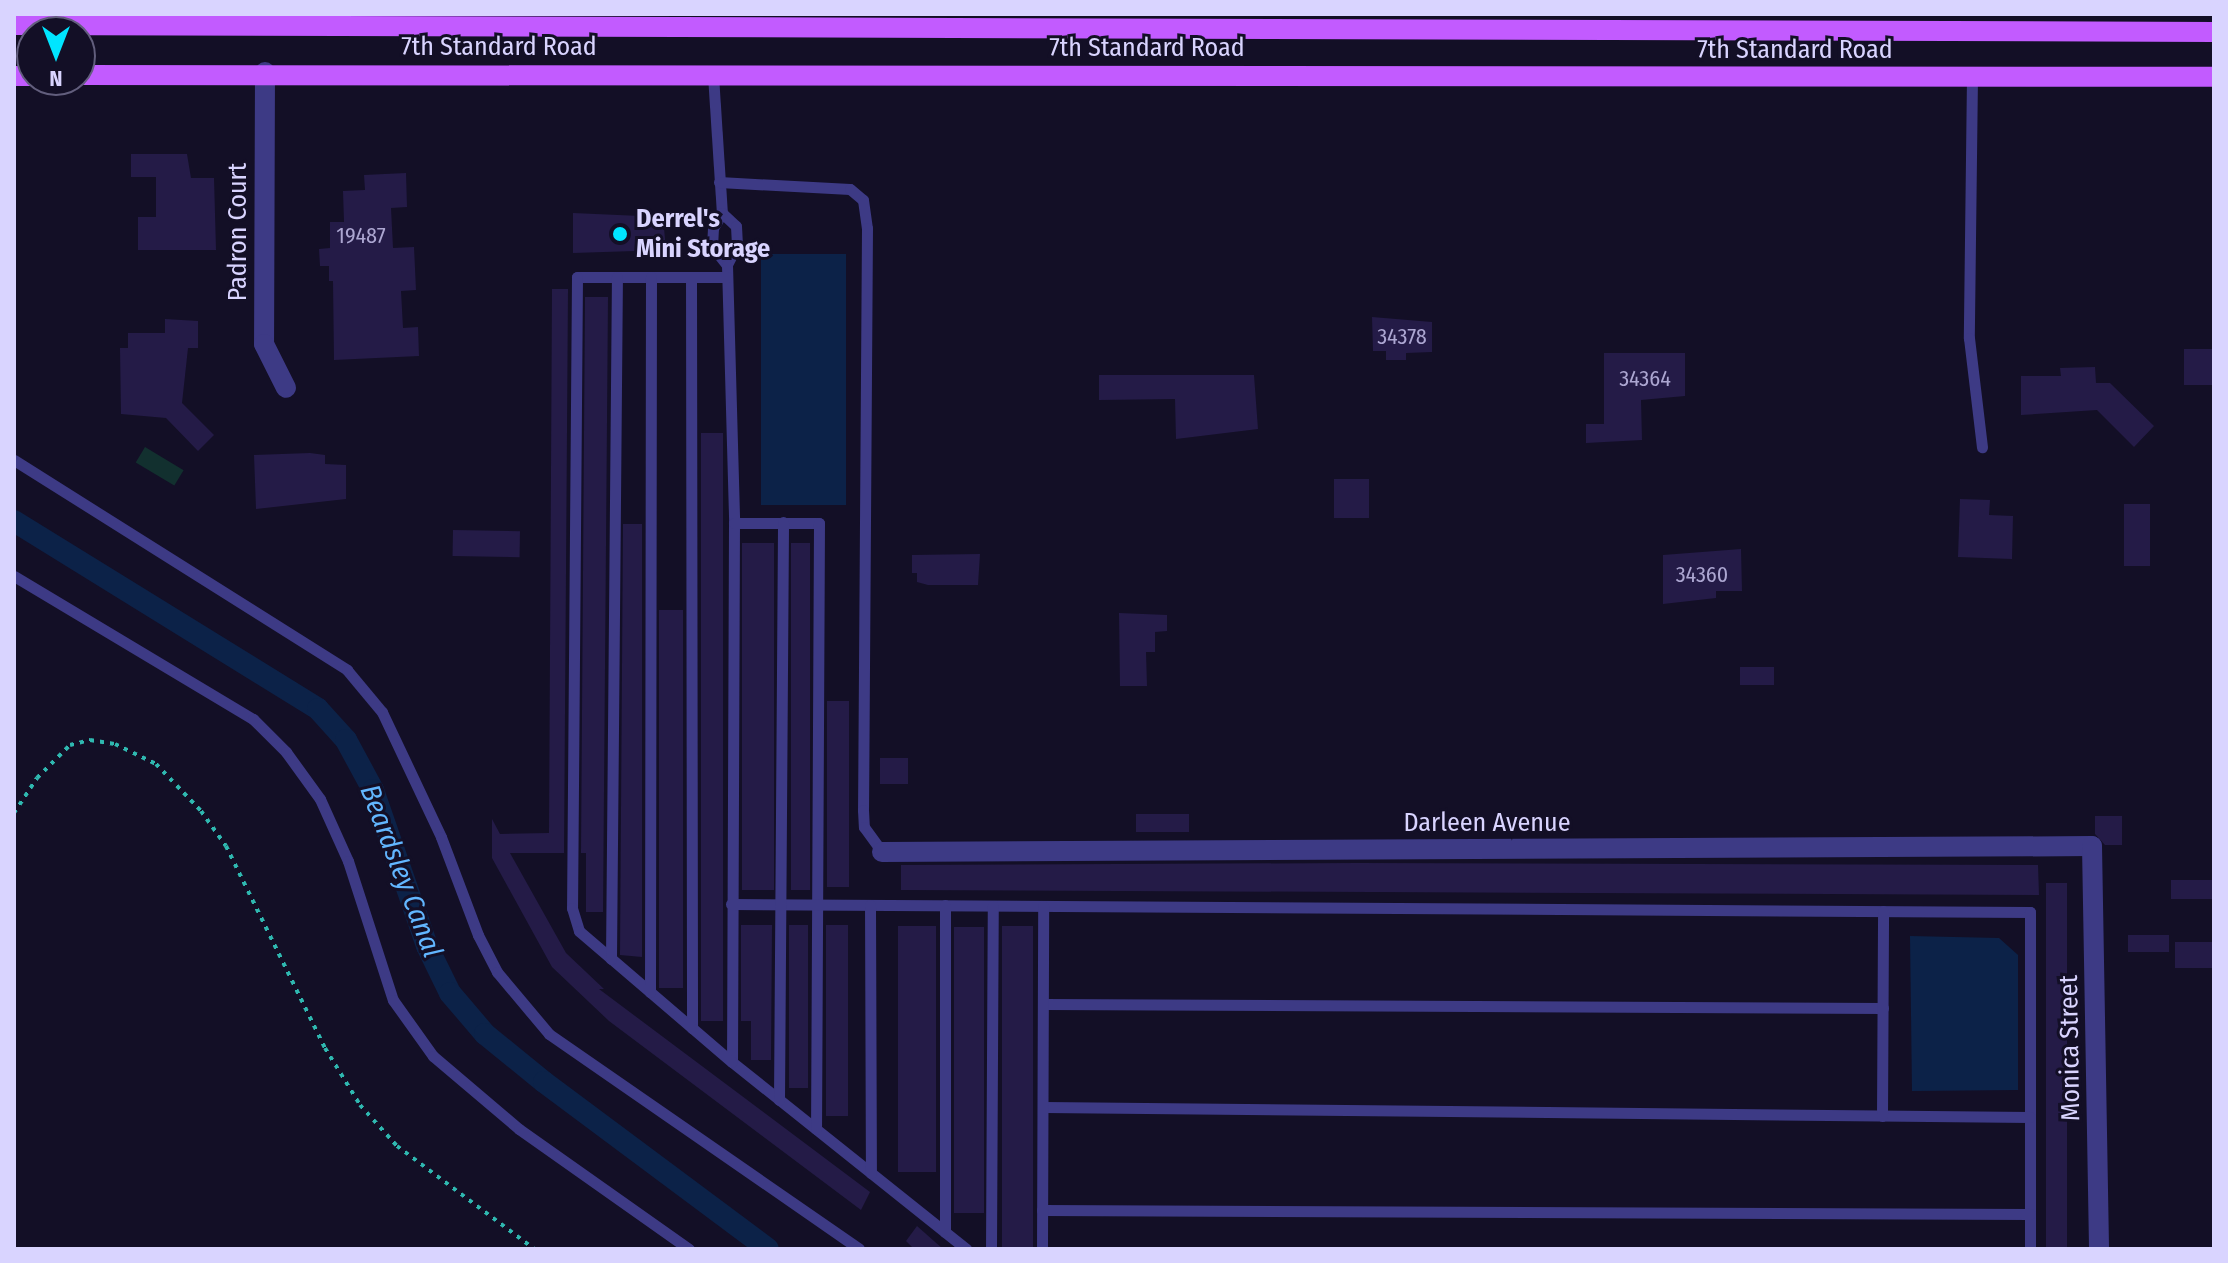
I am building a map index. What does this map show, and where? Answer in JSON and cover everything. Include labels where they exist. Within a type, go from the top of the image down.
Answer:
[{"type":"main road","name":"7th Standard Road","points":[[14,25],[2214,32]]},
{"type":"main road","name":"7th Standard Road","points":[[96,75],[265,72],[2214,77]]},
{"type":"street","name":"Padron Court","points":[[265,72],[264,344],[286,388]]},
{"type":"street","name":"Darleen Avenue","points":[[882,852],[2092,846]]},
{"type":"street","name":"Monica Street","points":[[2092,846],[2099,1249]]},
{"type":"lane","points":[[713,75],[722,213],[713,228],[712,246],[727,271]]},
{"type":"lane","points":[[1972,76],[1969,338],[1982,447]]},
{"type":"lane","points":[[719,182],[850,189],[863,200],[867,228],[863,810],[864,827],[882,852]]},
{"type":"lane","points":[[722,213],[736,226],[737,255],[727,271],[734,523],[732,1062]]},
{"type":"lane","points":[[727,271],[691,277],[577,277],[572,908],[579,931],[611,959],[732,1062],[966,1249]]},
{"type":"lane","points":[[611,959],[617,277]]},
{"type":"lane","points":[[650,992],[651,277]]},
{"type":"lane","points":[[691,277],[692,1028]]},
{"type":"lane","points":[[14,460],[347,670],[389,726],[441,837],[478,935],[497,972],[549,1034],[859,1249]]},
{"type":"lane","points":[[779,1100],[783,522]]},
{"type":"lane","points":[[734,523],[819,523],[816,1129]]},
{"type":"lane","points":[[14,576],[264,730],[320,799],[348,861],[393,1000],[433,1056],[519,1129],[689,1249]]},
{"type":"lane","points":[[731,904],[2030,912],[2030,1249]]},
{"type":"lane","points":[[870,905],[871,1173]]},
{"type":"lane","points":[[945,905],[945,1232]]},
{"type":"lane","points":[[991,1249],[993,906]]},
{"type":"lane","points":[[1042,1249],[1043,906]]},
{"type":"lane","points":[[1882,1116],[1883,911]]},
{"type":"lane","points":[[1044,1004],[1883,1008]]},
{"type":"lane","points":[[1044,1107],[2030,1117]]},
{"type":"lane","points":[[1042,1210],[2030,1214]]},
{"type":"path","points":[[14,813],[37,778],[70,745],[90,740],[115,744],[156,764],[201,811],[226,846],[325,1048],[360,1105],[397,1146],[534,1249]]},
{"type":"green space","points":[[145,447],[184,470],[174,486],[136,462]]},
{"type":"water","points":[[761,254],[846,254],[846,505],[761,505]]},
{"type":"water","points":[[1910,936],[1999,938],[2018,955],[2018,1090],[1912,1091]]},
{"type":"building","points":[[131,154],[187,154],[191,178],[214,178],[216,250],[138,250],[138,217],[156,217],[156,177],[131,177]]},
{"type":"building","points":[[406,173],[407,207],[391,208],[393,248],[414,247],[416,290],[401,291],[403,328],[418,327],[419,356],[334,360],[333,281],[329,281],[329,266],[320,266],[319,249],[330,248],[330,222],[344,222],[343,191],[365,190],[364,175]]},
{"type":"building","name":"Derrel's Mini Storage","points":[[573,213],[663,217],[666,250],[573,253]]},
{"type":"building","points":[[552,289],[568,289],[564,853],[510,853],[566,953],[604,989],[599,989],[870,1192],[861,1210],[609,1021],[552,967],[492,858],[492,819],[500,834],[549,833]]},
{"type":"building","points":[[585,297],[608,297],[603,912],[586,912],[586,853],[581,853]]},
{"type":"building","points":[[1372,317],[1432,322],[1432,352],[1406,353],[1406,360],[1386,360],[1386,351],[1373,351]]},
{"type":"building","points":[[165,319],[198,321],[198,348],[188,348],[182,403],[214,435],[198,451],[166,418],[121,414],[120,348],[128,348],[128,333],[165,333]]},
{"type":"building","points":[[2184,349],[2214,349],[2214,385],[2184,385]]},
{"type":"building","points":[[1604,353],[1685,353],[1685,396],[1641,400],[1642,440],[1586,443],[1586,424],[1604,424]]},
{"type":"building","points":[[2095,367],[2096,383],[2110,383],[2154,426],[2134,447],[2097,410],[2021,415],[2021,376],[2061,376],[2060,368]]},
{"type":"building","points":[[1099,375],[1254,375],[1258,429],[1176,439],[1175,399],[1099,400]]},
{"type":"building","points":[[701,433],[723,433],[723,1021],[701,1021]]},
{"type":"building","points":[[254,455],[325,455],[325,464],[346,465],[346,499],[256,509]]},
{"type":"building","points":[[1334,479],[1369,479],[1369,518],[1334,518]]},
{"type":"building","points":[[1960,499],[1990,500],[1989,515],[2013,516],[2012,559],[1958,557]]},
{"type":"building","points":[[2124,504],[2150,504],[2150,566],[2124,566]]},
{"type":"building","points":[[623,524],[642,524],[642,957],[620,955]]},
{"type":"building","points":[[453,530],[520,531],[520,557],[453,556]]},
{"type":"building","points":[[742,543],[774,543],[774,890],[742,890]]},
{"type":"building","points":[[791,543],[810,543],[810,890],[791,890]]},
{"type":"building","points":[[1741,549],[1742,591],[1716,591],[1716,598],[1663,604],[1663,555]]},
{"type":"building","points":[[980,554],[978,585],[928,585],[917,582],[917,573],[912,573],[912,555]]},
{"type":"building","points":[[659,610],[683,610],[683,988],[659,988]]},
{"type":"building","points":[[1119,613],[1167,615],[1167,631],[1155,632],[1155,652],[1146,652],[1147,686],[1120,686]]},
{"type":"building","points":[[1740,667],[1774,667],[1774,685],[1740,685]]},
{"type":"building","points":[[827,701],[849,701],[849,887],[827,887]]},
{"type":"building","points":[[880,758],[908,758],[908,784],[880,784]]},
{"type":"building","points":[[1136,814],[1189,814],[1189,832],[1136,832]]},
{"type":"building","points":[[2095,816],[2122,816],[2122,845],[2105,845],[2095,834]]},
{"type":"building","points":[[901,865],[2038,865],[2039,895],[901,890]]},
{"type":"building","points":[[2171,880],[2214,880],[2214,899],[2171,899]]},
{"type":"building","points":[[2046,883],[2067,883],[2067,1249],[2046,1249]]},
{"type":"building","points":[[741,925],[772,925],[771,1060],[751,1060],[751,1021],[741,1021]]},
{"type":"building","points":[[789,925],[808,925],[808,1088],[789,1088]]},
{"type":"building","points":[[826,925],[848,925],[848,1116],[826,1116]]},
{"type":"building","points":[[898,926],[936,926],[936,1172],[898,1172]]},
{"type":"building","points":[[1002,926],[1033,926],[1033,1249],[1002,1249]]},
{"type":"building","points":[[954,927],[984,927],[984,1213],[954,1213]]},
{"type":"building","points":[[2128,935],[2169,935],[2169,952],[2128,952]]},
{"type":"building","points":[[2175,942],[2214,942],[2214,968],[2175,968]]},
{"type":"building","points":[[917,1226],[943,1249],[914,1249],[906,1241]]},
{"type":"waterway","name":"Beardsley Canal","points":[[14,521],[318,709],[346,740],[373,790],[427,946],[450,993],[485,1034],[544,1082],[768,1249]]},
{"type":"place","name":"Derrel's Mini Storage","points":[[620,234]]}]
